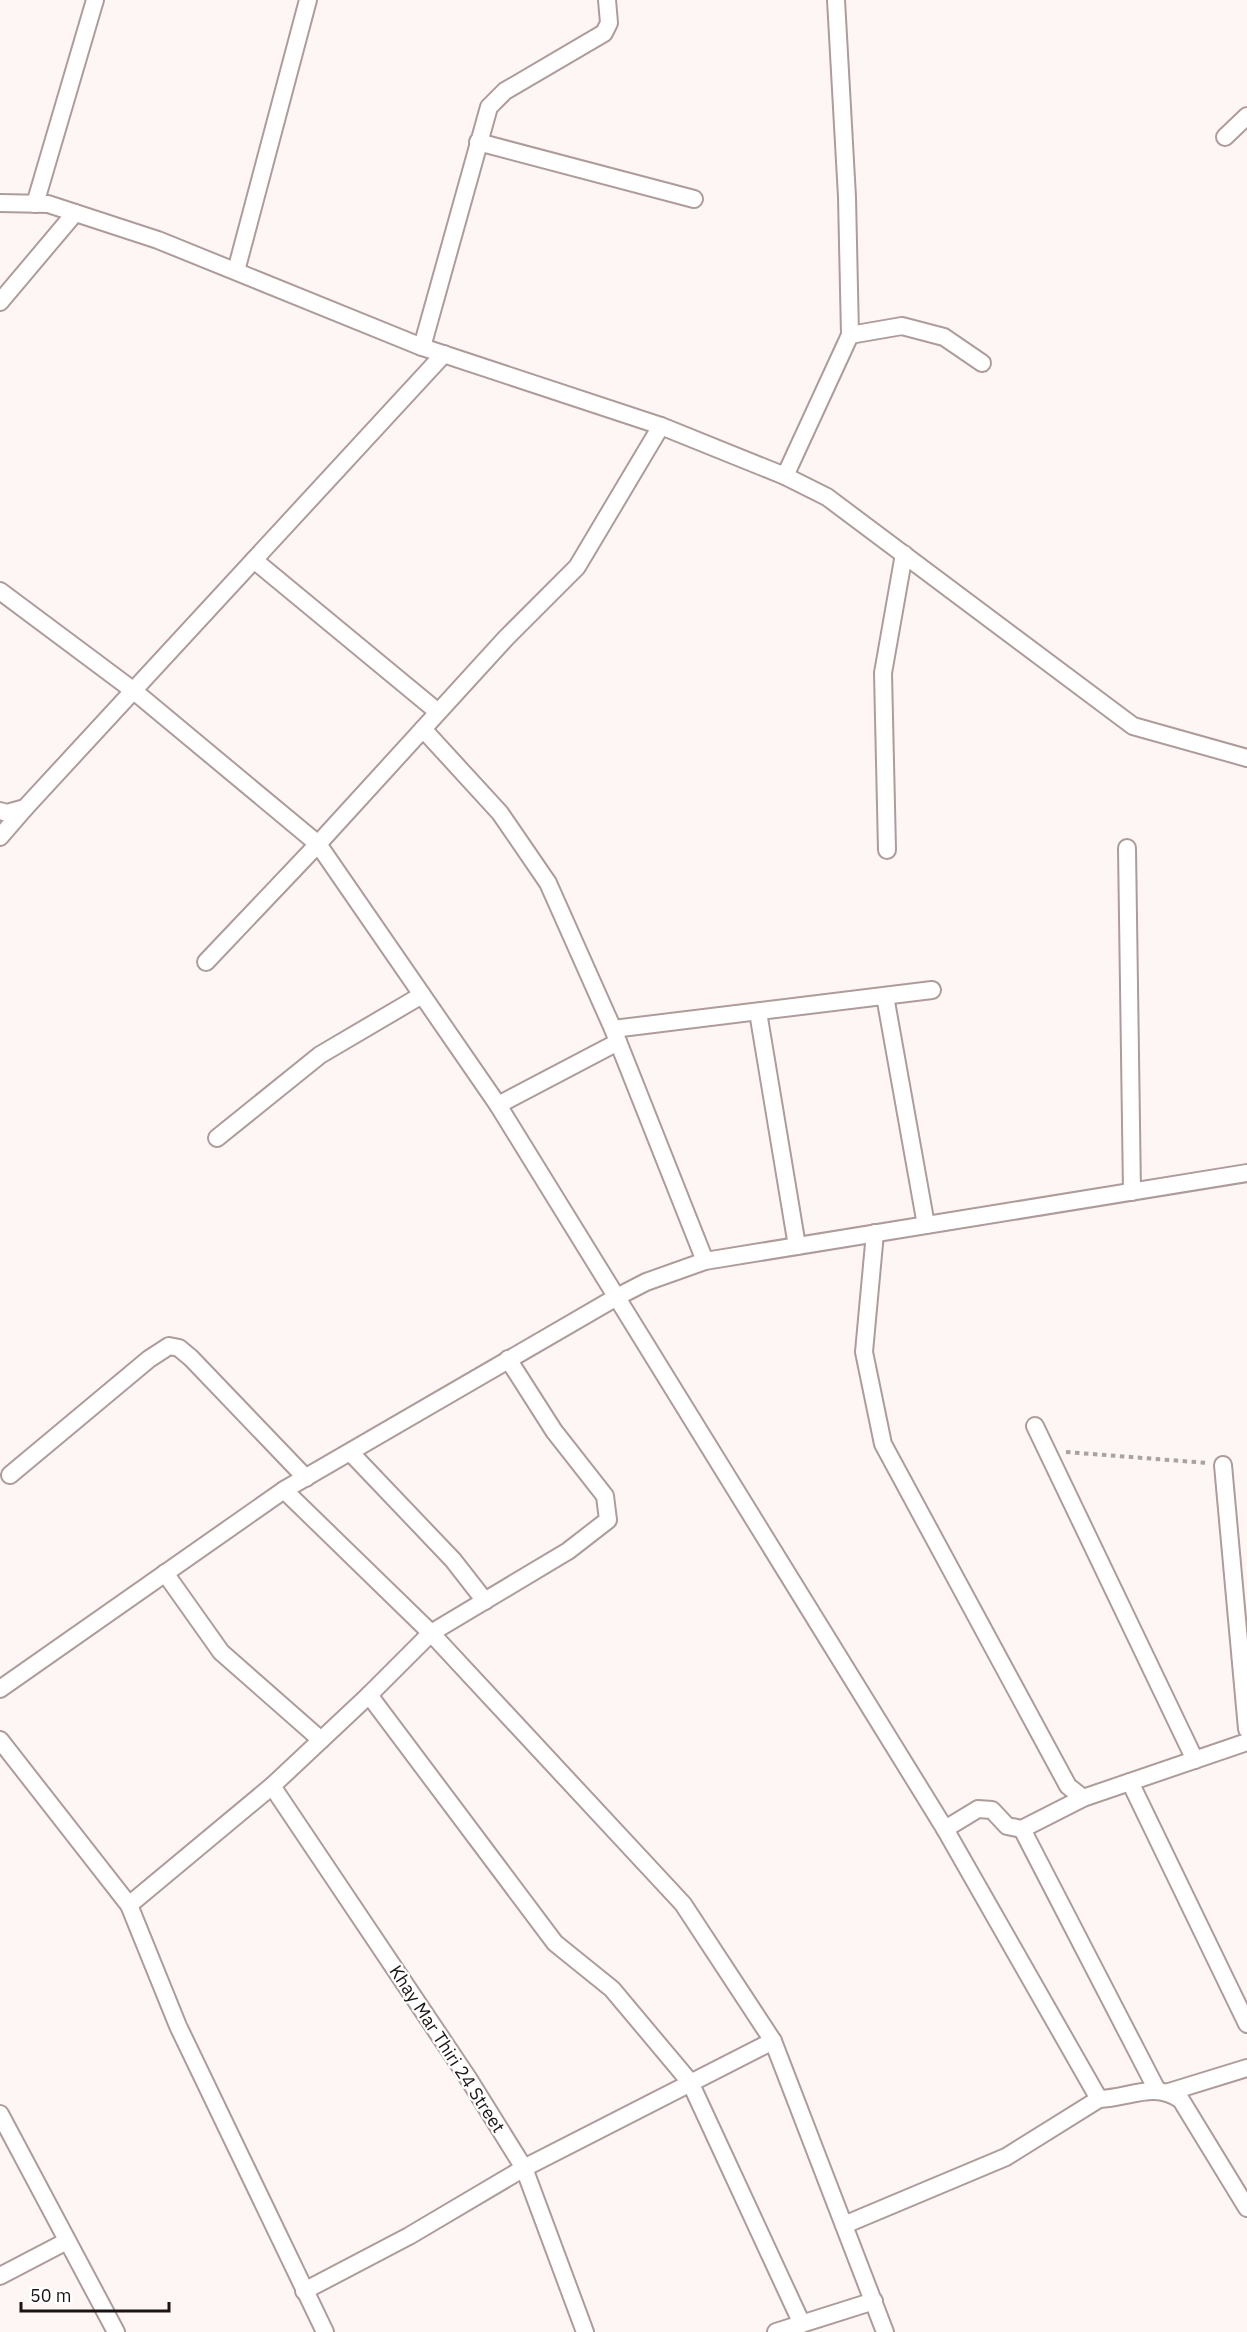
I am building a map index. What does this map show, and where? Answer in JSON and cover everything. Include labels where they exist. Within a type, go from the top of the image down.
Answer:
[{"type":"street","points":[[35,204],[95,0]]},
{"type":"street","points":[[236,271],[308,0]]},
{"type":"street","points":[[422,346],[489,106],[506,91],[604,33],[609,23],[607,0]]},
{"type":"street","points":[[785,476],[850,335],[847,196],[836,0]]},
{"type":"street","points":[[1225,137],[1247,116]]},
{"type":"street","points":[[478,142],[694,199]]},
{"type":"street","points":[[0,203],[48,204],[158,240],[422,346],[661,426],[785,476],[827,497],[1133,726],[1247,758]]},
{"type":"street","points":[[0,302],[75,213]]},
{"type":"street","points":[[850,335],[902,326],[944,337],[982,363]]},
{"type":"street","points":[[0,837],[444,354]]},
{"type":"street","points":[[206,962],[318,844],[506,638],[577,567],[661,426]]},
{"type":"street","points":[[887,850],[883,673],[904,554]]},
{"type":"street","points":[[254,560],[438,712]]},
{"type":"street","points":[[0,591],[134,691],[318,844],[498,1105],[615,1298],[945,1829],[1099,2099]]},
{"type":"street","points":[[423,729],[500,813],[548,883],[615,1035],[705,1261]]},
{"type":"street","points":[[0,810],[7,813],[25,808]]},
{"type":"street","points":[[1127,848],[1132,1192]]},
{"type":"street","points":[[498,1105],[615,1035],[758,1012],[932,990]]},
{"type":"street","points":[[218,1137],[320,1055],[422,995]]},
{"type":"street","points":[[885,996],[926,1225]]},
{"type":"street","points":[[758,1012],[797,1246]]},
{"type":"street","points":[[0,1689],[284,1490],[351,1453],[508,1359],[646,1282],[705,1261],[1247,1173]]},
{"type":"street","points":[[875,1233],[864,1352],[883,1444],[1068,1786],[1083,1798]]},
{"type":"street","points":[[10,1475],[149,1359],[169,1346],[180,1348],[191,1358],[306,1478]]},
{"type":"street","points":[[129,1905],[272,1786],[431,1634],[568,1551],[608,1520],[605,1496],[555,1431],[508,1359]]},
{"type":"street","points":[[1035,1426],[1195,1760]]},
{"type":"street","points":[[351,1453],[453,1560],[485,1601]]},
{"type":"street","points":[[1223,1465],[1247,1729]]},
{"type":"street","points":[[284,1490],[431,1634],[683,1904],[773,2041],[885,2332]]},
{"type":"street","points":[[165,1573],[221,1652],[321,1740]]},
{"type":"street","points":[[369,1695],[555,1943],[612,1989],[690,2082],[802,2324]]},
{"type":"street","points":[[0,1740],[129,1905],[178,2026],[325,2332]]},
{"type":"street","points":[[945,1829],[978,1809],[992,1810],[1007,1826],[1022,1829],[1083,1798],[1247,1742]]},
{"type":"street","points":[[1130,1782],[1247,2025]]},
{"type":"street","name":"Khay Mar Thiri 24 Street","points":[[272,1786],[468,2078],[524,2168],[585,2332]]},
{"type":"street","points":[[1022,1829],[1163,2091],[1181,2100],[1247,2208]]},
{"type":"street","points":[[304,2291],[409,2236],[524,2168],[773,2041]]},
{"type":"street","points":[[844,2225],[1006,2157],[1099,2099],[1163,2091],[1247,2068]]},
{"type":"street","points":[[0,2114],[116,2332]]},
{"type":"street","points":[[0,2276],[67,2241]]},
{"type":"street","points":[[776,2332],[874,2301]]},
{"type":"path","points":[[1046,1450],[1223,1465]]}]
